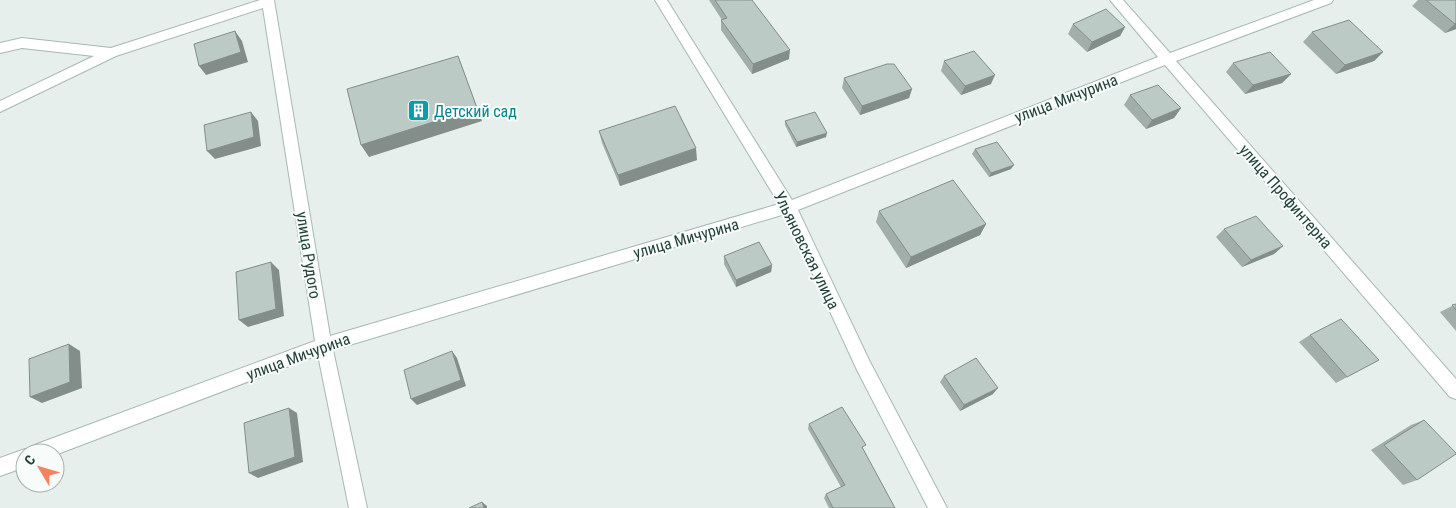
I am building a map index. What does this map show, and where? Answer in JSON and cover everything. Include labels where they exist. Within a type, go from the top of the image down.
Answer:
[{"type":"street","name":"Ульяновская улица","points":[[661,0],[789,207],[862,365],[938,508]]},
{"type":"street","name":"улица Профинтерна","points":[[1116,0],[1456,391]]},
{"type":"street","name":"улица Мичурина","points":[[64,443],[324,345],[789,207],[1167,58],[1327,0]]},
{"type":"street","points":[[0,107],[111,53],[268,1]]},
{"type":"street","name":"улица Рудого","points":[[268,1],[324,345],[358,508]]},
{"type":"street","points":[[0,48],[22,43],[111,53]]},
{"type":"street","points":[[0,467],[15,462]]},
{"type":"building","points":[[715,0],[752,0],[790,50],[753,64],[721,20],[727,18]]},
{"type":"building","points":[[1426,0],[1456,0],[1456,23],[1455,24]]},
{"type":"building","points":[[1106,9],[1125,27],[1092,42],[1073,24]]},
{"type":"building","points":[[1349,20],[1383,52],[1345,65],[1312,32]]},
{"type":"building","points":[[235,31],[241,52],[199,66],[194,44]]},
{"type":"building","points":[[974,51],[995,75],[965,86],[944,61]]},
{"type":"building","points":[[1270,52],[1291,74],[1253,85],[1233,63]]},
{"type":"building","name":"Детский сад","points":[[458,56],[477,108],[361,145],[347,89]]},
{"type":"building","points":[[887,64],[894,64],[912,89],[862,106],[844,78]]},
{"type":"building","points":[[1158,85],[1181,108],[1152,120],[1130,95]]},
{"type":"building","points":[[675,106],[696,148],[618,175],[599,131]]},
{"type":"building","points":[[251,112],[254,137],[207,151],[204,125]]},
{"type":"building","points":[[815,112],[827,133],[797,142],[785,121]]},
{"type":"building","points":[[997,142],[1014,165],[991,173],[975,149]]},
{"type":"building","points":[[953,180],[986,224],[911,257],[879,211]]},
{"type":"building","points":[[1256,216],[1283,246],[1251,260],[1224,229]]},
{"type":"building","points":[[759,242],[772,265],[736,280],[724,256]]},
{"type":"building","points":[[271,262],[276,309],[239,320],[236,272]]},
{"type":"building","points":[[1341,319],[1379,360],[1347,377],[1310,335]]},
{"type":"building","points":[[69,344],[70,382],[30,397],[29,359]]},
{"type":"building","points":[[452,351],[461,380],[411,399],[404,370]]},
{"type":"building","points":[[976,358],[998,388],[964,405],[944,376]]},
{"type":"building","points":[[842,407],[866,445],[862,447],[895,508],[833,508],[826,494],[845,485],[809,424]]},
{"type":"building","points":[[289,408],[295,457],[249,473],[244,423]]},
{"type":"building","points":[[1424,420],[1456,454],[1417,480],[1384,445]]},
{"type":"building","points":[[482,502],[484,508],[469,508]]},
{"type":"place","name":"Детский сад","points":[[418,111]]}]
